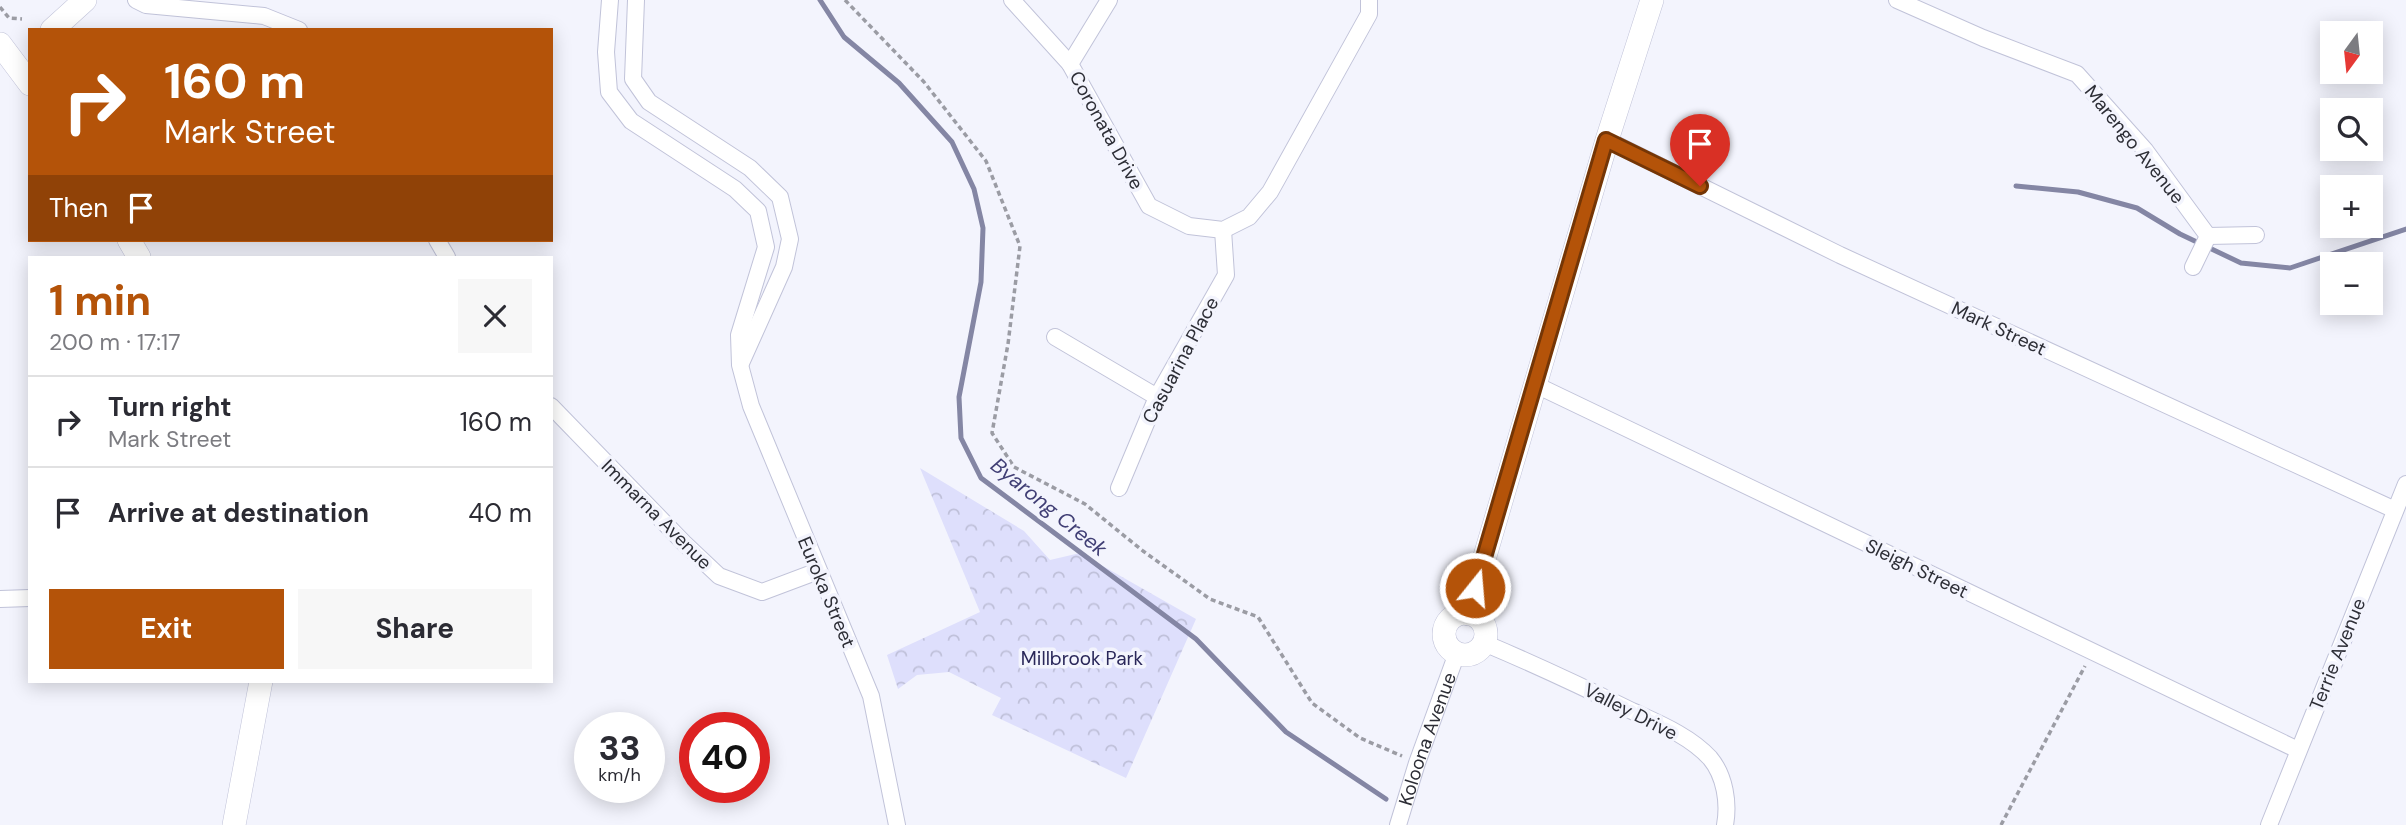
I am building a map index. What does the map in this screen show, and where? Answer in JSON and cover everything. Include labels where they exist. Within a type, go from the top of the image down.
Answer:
[{"type":"street","points":[[54,28],[85,0]]},
{"type":"street","points":[[136,0],[146,5],[264,16],[294,28]]},
{"type":"street","name":"Euroka Street","points":[[610,0],[606,52],[609,92],[631,121],[735,189],[758,211],[766,247],[739,335],[740,365],[751,406],[871,696],[897,825]]},
{"type":"street","points":[[636,0],[633,79],[649,102],[750,168],[780,197],[790,239],[784,267],[740,365]]},
{"type":"street","points":[[1012,0],[1070,64]]},
{"type":"street","name":"Coronata Drive","points":[[1110,0],[1070,64],[1149,206],[1189,226],[1223,230]]},
{"type":"street","points":[[1223,230],[1249,217],[1270,192],[1368,14],[1369,0]]},
{"type":"street","points":[[1468,614],[1606,140],[1652,0]]},
{"type":"street","name":"Marengo Avenue","points":[[1897,0],[1983,38],[2077,74],[2145,150],[2208,236]]},
{"type":"street","points":[[14,51],[28,80]]},
{"type":"street","name":"Mark Street","points":[[1606,140],[1840,255],[2395,510]]},
{"type":"street","name":"Casuarina Place","points":[[1119,488],[1157,397],[1226,275],[1223,230]]},
{"type":"street","points":[[2193,267],[2208,236],[2256,235]]},
{"type":"street","points":[[1055,337],[1157,397]]},
{"type":"street","name":"Sleigh Street","points":[[1536,385],[2298,750]]},
{"type":"street","name":"Immarna Avenue","points":[[553,408],[719,576],[761,592],[818,571]]},
{"type":"street","name":"Terrie Avenue","points":[[2269,825],[2406,484]]},
{"type":"street","points":[[0,599],[28,598]]},
{"type":"street","points":[[1468,614],[1475,616],[1483,624],[1486,631],[1484,643],[1477,652],[1457,653],[1447,643],[1445,630],[1454,617],[1468,614]]},
{"type":"street","name":"Valley Drive","points":[[1484,643],[1559,674],[1678,734],[1696,747],[1710,759],[1724,786],[1727,802],[1725,825]]},
{"type":"street","name":"Koloona Avenue","points":[[1398,825],[1417,763],[1457,653]]},
{"type":"street","points":[[234,825],[261,683]]},
{"type":"path","points":[[845,0],[924,82],[986,161],[1020,246],[1008,344],[992,433],[1014,467],[1085,504],[1143,551],[1210,599],[1258,617],[1312,703],[1360,738],[1399,755]]},
{"type":"path","points":[[0,6],[9,18],[22,19]]},
{"type":"path","points":[[2001,825],[2092,651]]},
{"type":"green space","name":"Millbrook Park","points":[[920,468],[1024,531],[1050,560],[1080,553],[1196,619],[1126,778],[992,715],[1001,698],[949,672],[917,675],[898,689],[887,655],[980,612]]},
{"type":"waterway","name":"Byarong Creek","points":[[820,0],[844,37],[899,83],[952,142],[974,189],[983,228],[981,282],[959,397],[961,438],[981,478],[1196,639],[1286,732],[1386,799]]},
{"type":"waterway","points":[[2016,186],[2078,192],[2137,208],[2180,234],[2241,263],[2290,268],[2406,229]]},
{"type":"route","points":[[1475,588],[1606,140],[1700,186]]}]
